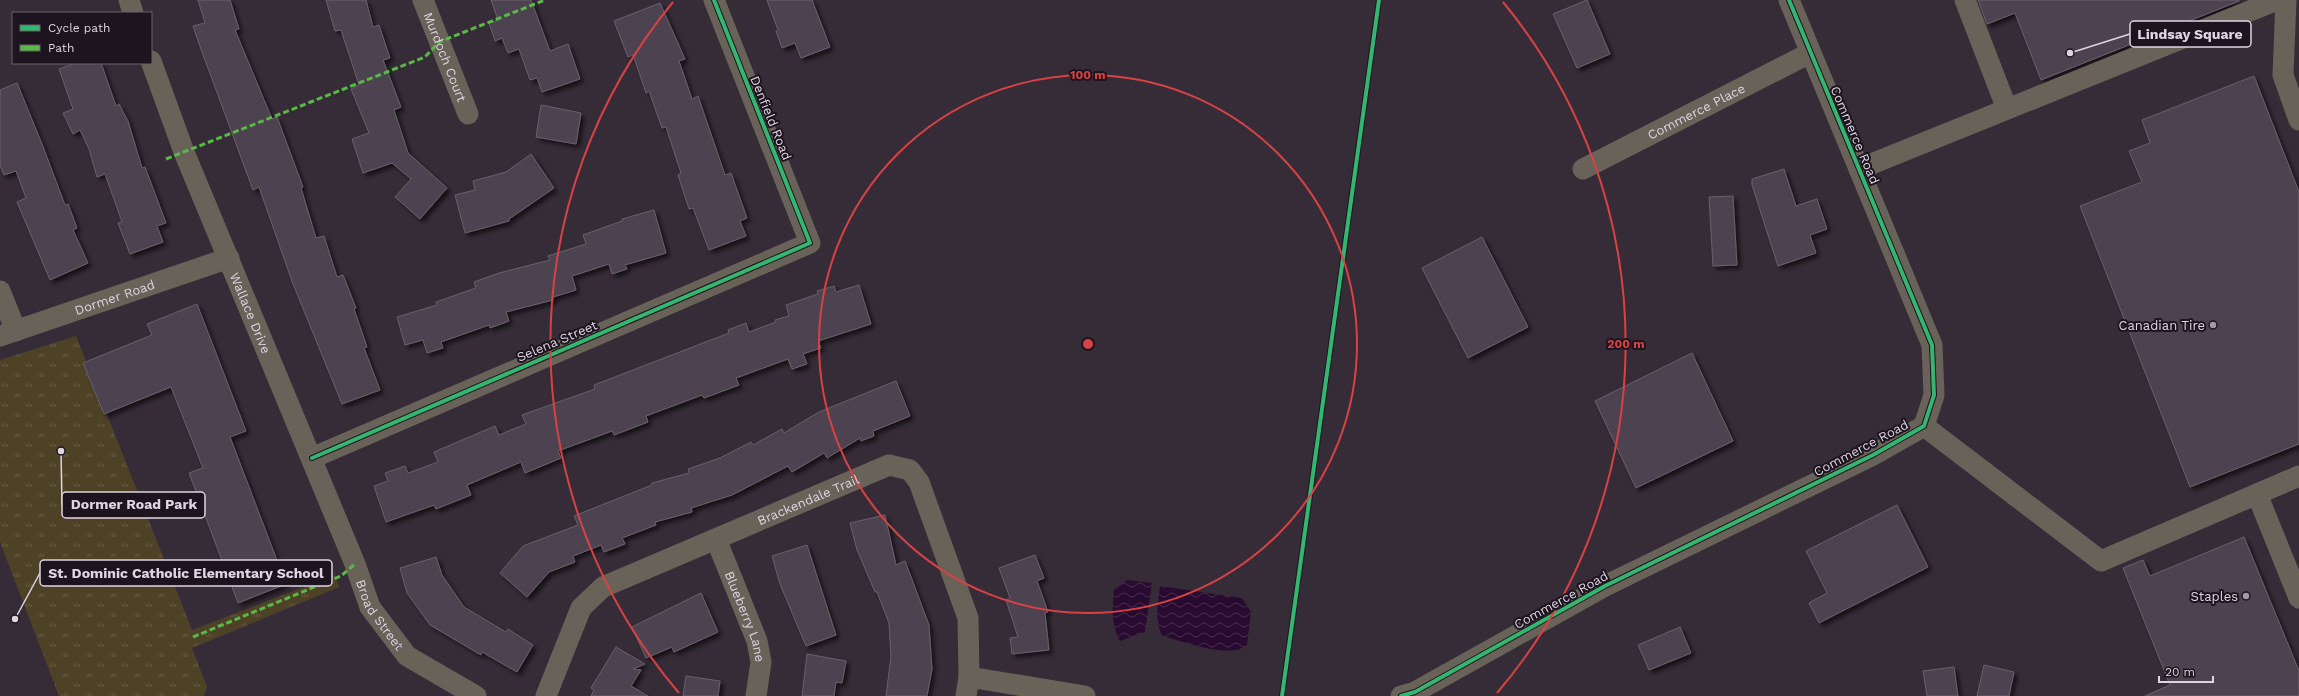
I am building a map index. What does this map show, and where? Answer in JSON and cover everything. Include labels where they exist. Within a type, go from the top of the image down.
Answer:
[{"type":"street","points":[[129,0],[134,12]]},
{"type":"street","name":"Murdoch Court","points":[[423,0],[468,114]]},
{"type":"street","name":"Denfield Road","points":[[714,0],[810,243]]},
{"type":"street","name":"Commerce Road","points":[[1401,696],[1415,692],[1605,586],[1873,455],[1924,426],[1934,395],[1932,345],[1810,54],[1789,0]]},
{"type":"street","points":[[1965,0],[2007,109]]},
{"type":"street","points":[[1859,169],[2277,0]]},
{"type":"street","points":[[2286,0],[2291,37],[2283,75],[2299,120]]},
{"type":"street","name":"Commerce Place","points":[[1583,169],[1810,54]]},
{"type":"street","name":"Wallace Drive","points":[[152,64],[184,152],[355,564]]},
{"type":"street","name":"Selena Street","points":[[312,458],[810,243]]},
{"type":"street","name":"Dormer Road","points":[[8,333],[229,258]]},
{"type":"street","points":[[0,291],[8,333]]},
{"type":"street","points":[[1924,426],[2101,561],[2299,476]]},
{"type":"street","name":"Brackendale Trail","points":[[546,696],[581,608],[603,587],[889,465],[910,470],[919,482],[968,618],[967,686]]},
{"type":"street","points":[[2257,494],[2299,598]]},
{"type":"street","name":"Blueberry Lane","points":[[716,539],[757,641],[761,662],[756,696]]},
{"type":"street","name":"Broad Street","points":[[355,564],[370,607],[407,656],[476,696]]},
{"type":"street","points":[[967,686],[1086,696]]},
{"type":"green space","points":[[76,336],[192,630],[335,575],[339,587],[192,648],[207,687],[204,696],[59,696],[0,542],[0,360]]},
{"type":"water","points":[[1127,580],[1152,583],[1145,632],[1120,641],[1115,629],[1113,616],[1114,590]]},
{"type":"water","points":[[1160,586],[1242,598],[1251,612],[1247,645],[1230,651],[1218,650],[1162,636],[1157,617]]},
{"type":"building","points":[[198,0],[230,0],[239,29],[235,30],[272,119],[277,117],[303,187],[301,188],[316,238],[324,236],[337,277],[343,275],[356,308],[354,309],[367,347],[364,348],[380,390],[342,404],[293,284],[259,187],[253,190],[198,41],[193,26],[205,23]]},
{"type":"building","points":[[326,0],[366,0],[373,27],[379,25],[390,58],[383,60],[401,107],[394,110],[408,153],[447,188],[420,219],[395,197],[411,179],[392,163],[363,173],[352,139],[369,133],[351,89],[359,85],[341,30],[335,31]]},
{"type":"building","points":[[491,0],[531,0],[550,51],[568,44],[580,79],[542,92],[537,78],[530,80],[519,49],[508,53],[502,38],[495,41],[489,23],[498,20]]},
{"type":"building","points":[[767,0],[812,0],[830,47],[801,58],[795,43],[782,48],[776,31],[778,30]]},
{"type":"building","points":[[1587,0],[1610,54],[1577,68],[1553,14]]},
{"type":"building","points":[[1978,0],[2239,1],[2041,80],[2015,13],[1987,24]]},
{"type":"building","points":[[660,3],[685,59],[679,61],[692,99],[698,96],[725,175],[731,173],[747,218],[740,221],[746,236],[709,250],[693,208],[689,209],[678,175],[681,173],[666,127],[662,128],[649,91],[646,93],[633,55],[628,57],[614,21]]},
{"type":"building","points":[[73,64],[101,64],[116,106],[119,104],[128,121],[142,168],[145,167],[166,223],[157,226],[163,242],[130,254],[118,223],[122,222],[105,174],[97,177],[89,149],[80,130],[73,134],[63,113],[73,109],[59,69]]},
{"type":"building","name":"Canadian Tire","points":[[2254,76],[2299,192],[2299,444],[2190,487],[2080,206],[2142,182],[2129,151],[2150,143],[2142,120]]},
{"type":"building","points":[[17,83],[65,205],[68,204],[77,228],[73,230],[88,263],[50,280],[17,202],[26,198],[16,171],[4,175],[0,166],[0,90]]},
{"type":"building","points":[[541,105],[581,113],[576,144],[536,137]]},
{"type":"building","points":[[531,154],[554,188],[509,219],[509,221],[465,233],[455,195],[475,190],[473,181],[506,172]]},
{"type":"building","points":[[1784,169],[1796,206],[1817,199],[1827,229],[1810,235],[1816,253],[1778,266],[1752,185],[1752,179]]},
{"type":"building","points":[[1733,196],[1737,265],[1713,266],[1709,197]]},
{"type":"building","points":[[654,210],[666,253],[625,265],[627,269],[612,274],[609,264],[572,276],[576,290],[553,297],[553,300],[506,312],[509,321],[490,328],[489,325],[441,342],[443,348],[427,353],[423,340],[405,345],[397,317],[437,305],[436,302],[476,288],[474,282],[499,273],[550,260],[548,256],[586,244],[583,235],[622,221],[622,219]]},
{"type":"building","points":[[1482,237],[1528,327],[1468,358],[1422,268]]},
{"type":"building","points":[[859,285],[871,324],[818,341],[821,348],[803,354],[807,364],[792,369],[788,359],[736,378],[739,385],[704,398],[702,395],[646,416],[648,422],[614,435],[612,431],[558,451],[561,458],[525,473],[521,462],[467,485],[471,495],[436,509],[434,505],[386,522],[374,486],[388,481],[385,473],[405,466],[408,473],[438,462],[434,452],[495,426],[499,435],[526,424],[522,415],[595,389],[594,385],[729,333],[728,330],[746,323],[749,332],[776,322],[775,320],[789,316],[786,305],[818,294],[817,291],[834,286],[836,292]]},
{"type":"building","points":[[197,304],[246,431],[230,437],[286,584],[238,603],[189,473],[203,468],[171,387],[104,414],[83,363],[152,335],[147,324]]},
{"type":"building","points":[[1692,353],[1733,441],[1636,488],[1595,401]]},
{"type":"building","points":[[896,381],[910,416],[873,431],[874,436],[861,441],[860,438],[827,458],[824,453],[792,472],[788,466],[732,495],[691,508],[692,512],[655,522],[656,525],[622,538],[625,544],[604,552],[601,545],[573,556],[575,562],[549,572],[527,597],[500,573],[523,546],[578,525],[574,516],[652,485],[652,483],[689,473],[688,469],[720,458],[751,442],[753,445],[782,429],[784,433],[819,412]]},
{"type":"building","points":[[1897,505],[1928,567],[1819,623],[1809,603],[1827,593],[1806,551]]},
{"type":"building","points":[[885,515],[896,565],[905,561],[929,625],[932,669],[927,696],[886,696],[891,657],[889,623],[877,592],[875,592],[857,550],[850,523]]},
{"type":"building","points":[[2244,537],[2299,671],[2299,696],[2145,696],[2170,685],[2123,568],[2143,560],[2150,576]]},
{"type":"building","points":[[807,545],[836,635],[806,646],[780,584],[772,556]]},
{"type":"building","points":[[1035,555],[1044,578],[1037,581],[1048,612],[1045,613],[1049,650],[1012,654],[1010,638],[1018,637],[1006,600],[1010,598],[999,568]]},
{"type":"building","points":[[436,557],[442,575],[464,607],[506,632],[508,629],[533,645],[517,672],[482,652],[481,655],[430,625],[407,593],[400,568]]},
{"type":"building","points":[[701,593],[718,632],[674,652],[672,647],[646,658],[632,627]]},
{"type":"building","points":[[1680,627],[1691,653],[1649,670],[1638,645]]},
{"type":"building","points":[[616,647],[645,664],[633,669],[641,670],[631,686],[648,696],[591,696],[594,690],[591,688]]},
{"type":"building","points":[[807,654],[846,661],[842,683],[836,682],[834,696],[802,696]]},
{"type":"building","points":[[1984,665],[2014,672],[2009,696],[1977,696]]},
{"type":"building","points":[[1954,667],[1958,696],[1927,696],[1923,671]]},
{"type":"building","points":[[686,676],[720,681],[718,696],[683,696]]},
{"type":"marked path","points":[[166,159],[425,57],[439,42],[545,0]]},
{"type":"marked path","points":[[193,637],[341,576],[355,564]]},
{"type":"cycle path","points":[[312,458],[810,243],[714,0]]},
{"type":"cycle path","points":[[1282,696],[1379,0]]},
{"type":"cycle path","points":[[1401,696],[1415,692],[1605,586],[1873,455],[1924,426],[1934,395],[1932,345],[1789,0]]},
{"type":"place","name":"Lindsay Square","points":[[2070,53]]},
{"type":"place","name":"Canadian Tire","points":[[2213,325]]},
{"type":"place","name":"Dormer Road Park","points":[[61,451]]},
{"type":"place","name":"Staples","points":[[2246,596]]},
{"type":"place","name":"St. Dominic Catholic Elementary School","points":[[15,619]]}]
